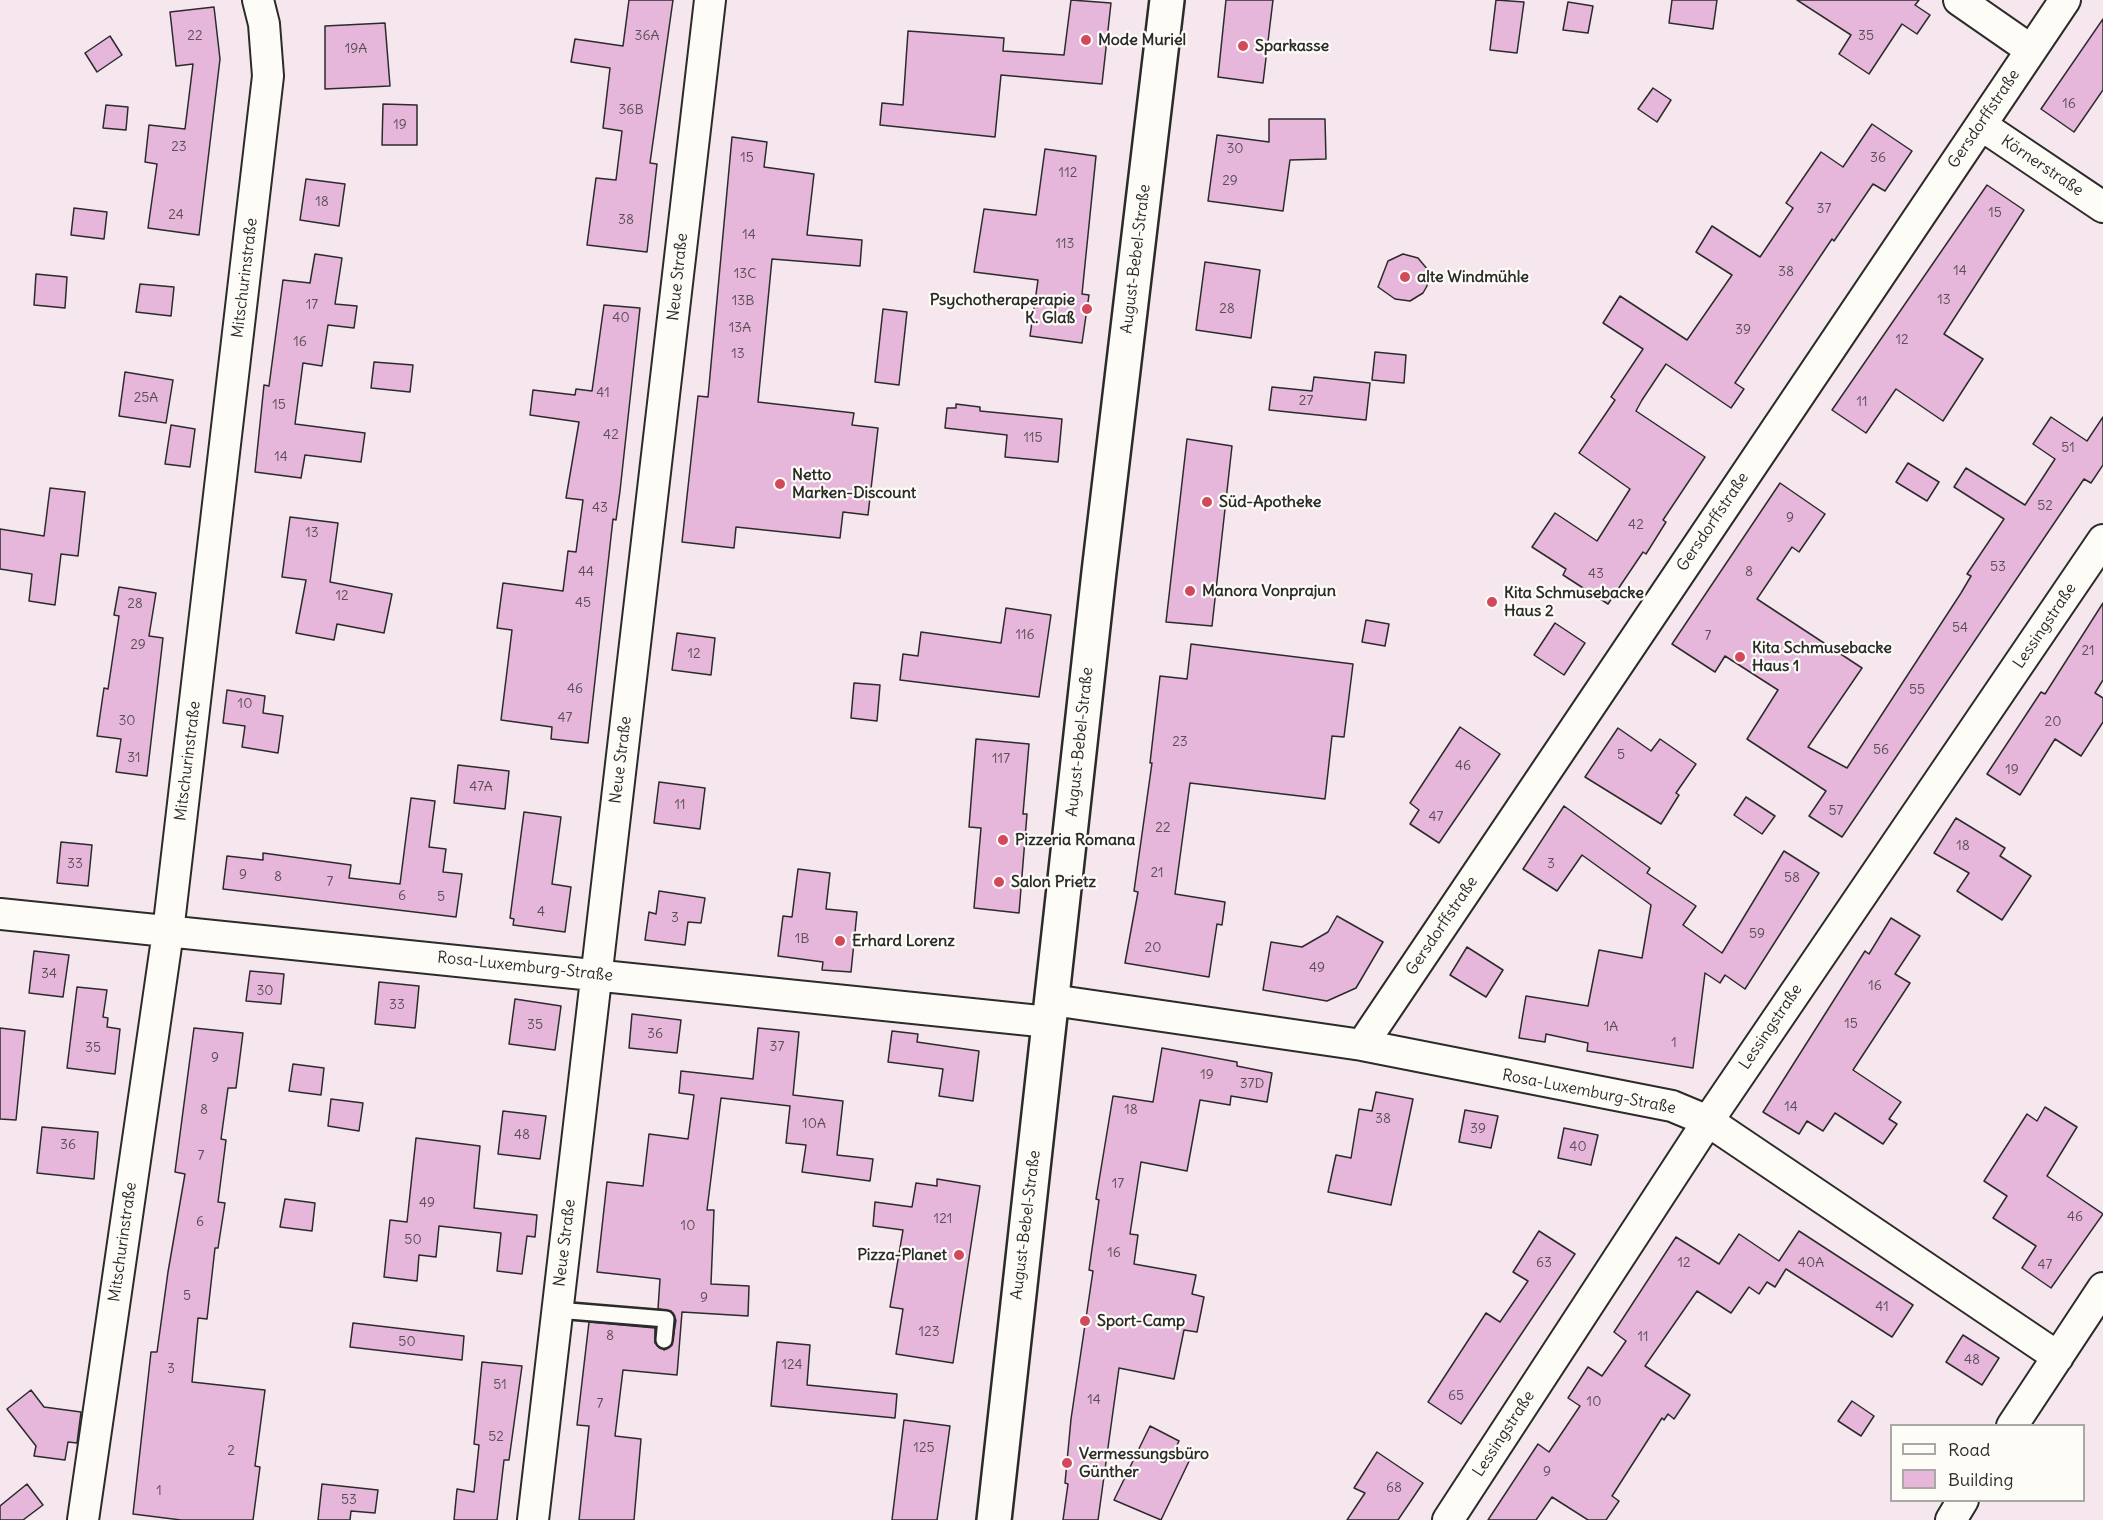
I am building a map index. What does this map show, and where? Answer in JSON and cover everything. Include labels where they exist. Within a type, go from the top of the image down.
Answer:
[{"type":"main road","name":"August-Bebel-Straße","points":[[994,1520],[1103,532],[1167,0]]},
{"type":"street","name":"Mitschurinstraße","points":[[83,1520],[168,932],[268,76],[264,24],[258,0]]},
{"type":"street","name":"Neue Straße","points":[[533,1520],[710,0]]},
{"type":"street","points":[[1959,0],[2031,50]]},
{"type":"street","name":"Gersdorffstraße","points":[[1362,1045],[2065,0]]},
{"type":"street","name":"Körnerstraße","points":[[1981,125],[2103,207]]},
{"type":"street","name":"Lessingstraße","points":[[1448,1520],[1708,1121],[2103,540]]},
{"type":"street","name":"Rosa-Luxemburg-Straße","points":[[0,914],[596,975],[1050,1011],[1362,1045],[1672,1106],[1708,1121],[2058,1357]]},
{"type":"street","points":[[2013,1424],[2103,1288]]},
{"type":"street","points":[[1951,1520],[1962,1502]]},
{"type":"lane","points":[[557,1310],[666,1319],[664,1340]]},
{"type":"building","points":[[629,0],[673,0],[650,163],[657,164],[647,252],[587,245],[596,178],[616,180],[622,131],[603,128],[610,68],[571,62],[575,39],[623,46]]},
{"type":"building","points":[[1071,0],[1111,3],[1102,84],[1001,75],[995,137],[880,125],[882,103],[903,105],[908,31],[1004,38],[1003,51],[1064,55]]},
{"type":"building","points":[[1226,0],[1273,0],[1263,83],[1218,77]]},
{"type":"building","points":[[1496,0],[1524,2],[1517,53],[1490,50]]},
{"type":"building","points":[[1672,0],[1717,0],[1713,29],[1669,23]]},
{"type":"building","points":[[1797,0],[1919,0],[1915,5],[1930,15],[1917,34],[1902,24],[1869,74],[1839,54],[1851,35]]},
{"type":"building","points":[[1568,2],[1593,6],[1588,33],[1563,30]]},
{"type":"building","points":[[214,7],[220,59],[199,235],[148,228],[157,164],[145,162],[149,125],[185,129],[193,64],[176,66],[170,12]]},
{"type":"building","points":[[2103,19],[2103,90],[2074,132],[2041,109]]},
{"type":"building","points":[[385,23],[390,86],[325,89],[325,26]]},
{"type":"building","points":[[110,36],[122,55],[97,72],[85,53]]},
{"type":"building","points":[[1653,88],[1671,100],[1657,122],[1638,109]]},
{"type":"building","points":[[383,104],[417,105],[417,145],[382,145]]},
{"type":"building","points":[[106,105],[128,107],[126,130],[103,128]]},
{"type":"building","points":[[1269,119],[1325,119],[1326,159],[1290,160],[1283,211],[1208,201],[1217,135],[1269,142]]},
{"type":"building","points":[[1872,124],[1912,151],[1885,191],[1873,184],[1834,241],[1832,239],[1735,383],[1744,389],[1731,408],[1666,364],[1642,400],[1636,411],[1705,457],[1663,520],[1666,522],[1646,554],[1643,552],[1608,604],[1563,575],[1566,569],[1532,547],[1555,513],[1597,541],[1630,489],[1579,453],[1615,400],[1611,397],[1643,349],[1603,323],[1620,296],[1687,340],[1732,275],[1696,252],[1712,226],[1760,257],[1793,208],[1786,203],[1821,152],[1843,167]]},
{"type":"building","points":[[732,137],[767,142],[764,167],[814,174],[807,235],[862,240],[860,266],[772,259],[758,402],[854,413],[852,425],[878,428],[868,515],[843,512],[840,538],[736,527],[734,548],[682,542],[698,396],[708,397]]},
{"type":"building","points":[[1045,149],[1096,156],[1082,294],[1089,295],[1082,343],[1030,336],[1038,280],[974,272],[984,209],[1036,215]]},
{"type":"building","points":[[306,179],[345,184],[339,226],[300,220]]},
{"type":"building","points":[[1987,185],[2024,210],[1944,334],[1983,359],[1943,421],[1896,389],[1866,433],[1832,410]]},
{"type":"building","points":[[74,208],[107,212],[104,239],[71,235]]},
{"type":"building","points":[[315,254],[342,258],[335,304],[357,306],[354,328],[328,325],[322,366],[303,363],[295,424],[365,433],[361,462],[305,455],[301,478],[255,472],[264,385],[269,386],[283,280],[310,283]]},
{"type":"building","name":"alte Windmühle","points":[[1403,254],[1418,258],[1428,270],[1427,286],[1423,293],[1410,301],[1395,299],[1378,287],[1388,261]]},
{"type":"building","points":[[1205,262],[1260,270],[1251,338],[1196,330]]},
{"type":"building","points":[[36,274],[67,277],[65,308],[34,305]]},
{"type":"building","points":[[140,284],[174,287],[171,316],[136,312]]},
{"type":"building","points":[[604,305],[640,308],[620,491],[616,520],[613,519],[588,743],[551,739],[552,727],[501,720],[512,630],[497,628],[503,583],[563,591],[568,551],[576,552],[583,500],[566,498],[579,422],[530,415],[533,390],[575,395],[576,389],[592,391]]},
{"type":"building","points":[[883,309],[907,312],[899,385],[875,382]]},
{"type":"building","points":[[1375,352],[1406,355],[1404,383],[1372,380]]},
{"type":"building","points":[[374,362],[413,365],[410,392],[371,388]]},
{"type":"building","points":[[125,372],[173,380],[166,423],[119,416]]},
{"type":"building","points":[[1314,377],[1370,383],[1366,420],[1269,410],[1272,387],[1312,391]]},
{"type":"building","points":[[956,404],[980,407],[980,411],[1062,419],[1058,462],[1005,457],[1007,435],[945,428],[947,408],[956,408]]},
{"type":"building","points":[[2051,417],[2087,441],[2103,417],[2103,465],[2091,483],[2084,479],[1842,837],[1809,816],[1826,791],[1747,739],[1778,690],[1725,656],[1715,672],[1672,644],[1780,483],[1825,514],[1799,552],[1792,547],[1757,599],[1862,668],[1808,747],[1847,768],[1961,593],[1971,576],[1967,574],[2004,519],[1954,487],[1966,468],[2025,505],[2055,459],[2033,444]]},
{"type":"building","points":[[171,425],[195,429],[190,467],[165,464]]},
{"type":"building","points":[[1187,439],[1232,446],[1212,626],[1166,622]]},
{"type":"building","points":[[1908,463],[1939,482],[1927,501],[1896,482]]},
{"type":"building","points":[[50,488],[85,492],[78,556],[61,554],[55,605],[29,601],[32,574],[0,569],[0,529],[44,536]]},
{"type":"building","points":[[290,517],[338,523],[330,582],[392,594],[384,633],[337,624],[334,640],[296,633],[306,580],[282,577]]},
{"type":"building","points":[[119,587],[156,593],[149,636],[163,638],[147,776],[116,772],[121,739],[97,736],[104,688],[108,689],[119,616],[114,615]]},
{"type":"building","points":[[2103,603],[2103,680],[2095,693],[2103,698],[2103,722],[2081,756],[2055,739],[2020,795],[1987,774],[2041,692],[2045,694]]},
{"type":"building","points":[[1006,608],[1051,615],[1039,697],[900,680],[903,654],[918,656],[921,632],[1001,643]]},
{"type":"building","points":[[1366,620],[1389,624],[1385,646],[1362,642]]},
{"type":"building","points":[[1555,623],[1585,643],[1564,675],[1534,655]]},
{"type":"building","points":[[677,633],[715,638],[711,675],[672,670]]},
{"type":"building","points":[[1191,644],[1353,664],[1344,737],[1332,736],[1325,799],[1190,783],[1175,894],[1225,902],[1222,925],[1217,924],[1209,977],[1125,963],[1138,892],[1134,891],[1152,763],[1150,763],[1160,676],[1187,679]]},
{"type":"building","points":[[854,683],[880,685],[877,721],[851,718]]},
{"type":"building","points":[[227,690],[265,696],[263,713],[283,716],[278,753],[242,747],[245,726],[223,723]]},
{"type":"building","points":[[1460,727],[1500,754],[1439,843],[1410,824],[1419,810],[1410,803]]},
{"type":"building","points":[[1618,728],[1651,751],[1660,739],[1696,764],[1676,793],[1679,795],[1661,824],[1585,777]]},
{"type":"building","points":[[976,739],[1029,744],[1023,814],[1027,814],[1019,913],[974,908],[981,828],[969,827]]},
{"type":"building","points":[[458,765],[509,771],[505,809],[454,803]]},
{"type":"building","points":[[659,782],[705,788],[700,829],[654,823]]},
{"type":"building","points":[[1746,797],[1775,816],[1762,834],[1734,815]]},
{"type":"building","points":[[411,798],[435,801],[429,847],[446,849],[443,872],[462,874],[456,917],[223,889],[227,856],[263,860],[263,853],[351,865],[349,878],[400,884]]},
{"type":"building","points":[[1564,806],[1650,868],[1647,873],[1696,906],[1683,925],[1722,953],[1784,851],[1819,873],[1745,989],[1725,975],[1720,983],[1705,973],[1693,1068],[1587,1051],[1588,1043],[1546,1034],[1545,1042],[1519,1038],[1526,996],[1588,1006],[1599,950],[1642,958],[1651,905],[1647,902],[1582,855],[1557,891],[1523,869]]},
{"type":"building","points":[[524,812],[561,817],[552,884],[571,887],[565,932],[513,925],[514,919],[510,918]]},
{"type":"building","points":[[1956,818],[2005,848],[2000,856],[2031,876],[2002,920],[1957,891],[1969,873],[1934,853]]},
{"type":"building","points":[[61,842],[92,845],[88,886],[57,883]]},
{"type":"building","points":[[798,869],[830,873],[826,909],[857,912],[851,972],[822,970],[823,962],[778,956],[783,916],[792,917]]},
{"type":"building","points":[[659,891],[705,898],[701,923],[688,922],[685,945],[645,940],[649,912],[656,914]]},
{"type":"building","points":[[1337,916],[1383,942],[1356,988],[1327,1001],[1263,990],[1271,942],[1302,947],[1328,932]]},
{"type":"building","points":[[1891,918],[1920,936],[1895,974],[1910,983],[1853,1070],[1901,1102],[1889,1119],[1897,1124],[1883,1144],[1835,1113],[1823,1131],[1807,1121],[1799,1134],[1763,1112],[1865,951],[1869,954]]},
{"type":"building","points":[[1467,947],[1503,970],[1486,997],[1450,975]]},
{"type":"building","points":[[34,951],[69,955],[63,997],[29,993]]},
{"type":"building","points":[[250,971],[284,974],[281,1004],[246,1001]]},
{"type":"building","points":[[379,982],[419,986],[415,1028],[375,1024]]},
{"type":"building","points":[[77,987],[107,990],[103,1017],[108,1018],[107,1027],[120,1029],[115,1074],[67,1068]]},
{"type":"building","points":[[515,999],[561,1006],[555,1050],[509,1044]]},
{"type":"building","points":[[632,1014],[681,1020],[677,1053],[629,1048]]},
{"type":"building","points":[[0,1028],[25,1031],[16,1120],[0,1119]]},
{"type":"building","points":[[194,1028],[243,1033],[236,1088],[228,1088],[221,1139],[226,1140],[218,1202],[225,1203],[218,1248],[215,1248],[207,1319],[198,1318],[192,1382],[265,1390],[255,1466],[260,1467],[253,1520],[181,1520],[133,1514],[151,1352],[157,1352],[185,1174],[175,1172]]},
{"type":"building","points":[[758,1028],[799,1032],[793,1095],[843,1101],[837,1155],[873,1159],[870,1181],[802,1172],[806,1145],[786,1143],[790,1106],[721,1098],[707,1210],[714,1210],[711,1284],[749,1286],[748,1316],[682,1312],[677,1375],[623,1370],[615,1436],[641,1439],[634,1520],[579,1520],[589,1426],[577,1425],[589,1322],[655,1328],[655,1343],[664,1350],[672,1345],[676,1320],[671,1311],[658,1309],[660,1279],[597,1272],[607,1182],[643,1186],[649,1134],[688,1139],[694,1095],[679,1093],[681,1071],[753,1079]]},
{"type":"building","points":[[892,1031],[918,1034],[917,1042],[979,1051],[973,1101],[939,1096],[943,1069],[888,1062]]},
{"type":"building","points":[[1162,1048],[1237,1062],[1237,1066],[1272,1073],[1267,1102],[1231,1096],[1230,1105],[1200,1100],[1187,1171],[1141,1162],[1130,1234],[1138,1235],[1134,1264],[1196,1275],[1192,1294],[1204,1297],[1197,1332],[1184,1330],[1174,1379],[1119,1368],[1098,1520],[1063,1520],[1068,1484],[1065,1483],[1071,1419],[1093,1271],[1089,1270],[1099,1200],[1096,1199],[1113,1096],[1153,1102]]},
{"type":"building","points":[[293,1064],[324,1068],[321,1095],[289,1091]]},
{"type":"building","points":[[1376,1092],[1413,1099],[1391,1205],[1328,1192],[1336,1155],[1351,1158],[1359,1109],[1372,1111]]},
{"type":"building","points":[[331,1099],[363,1103],[359,1131],[328,1126]]},
{"type":"building","points":[[2045,1107],[2077,1127],[2047,1176],[2103,1214],[2051,1288],[2022,1268],[2036,1246],[1993,1218],[2007,1196],[1984,1181],[2027,1114],[2037,1121]]},
{"type":"building","points":[[1465,1110],[1498,1116],[1491,1148],[1459,1142]]},
{"type":"building","points":[[503,1111],[546,1116],[540,1159],[498,1154]]},
{"type":"building","points":[[42,1127],[98,1132],[94,1179],[37,1173]]},
{"type":"building","points":[[1564,1128],[1598,1135],[1591,1165],[1558,1158]]},
{"type":"building","points":[[416,1138],[480,1146],[474,1208],[537,1215],[535,1237],[527,1236],[522,1274],[497,1271],[501,1233],[439,1226],[436,1257],[419,1255],[417,1281],[384,1277],[390,1220],[407,1222]]},
{"type":"building","points":[[937,1179],[980,1186],[953,1363],[896,1354],[903,1309],[890,1307],[903,1230],[873,1226],[875,1202],[912,1207],[916,1183],[937,1186]]},
{"type":"building","points":[[285,1199],[315,1203],[312,1231],[280,1227]]},
{"type":"building","points":[[1539,1231],[1575,1254],[1461,1424],[1428,1402],[1486,1313],[1500,1322],[1528,1281],[1513,1272]]},
{"type":"building","points":[[1799,1231],[1913,1305],[1892,1337],[1786,1269],[1775,1287],[1767,1282],[1759,1294],[1749,1287],[1731,1313],[1697,1291],[1645,1366],[1690,1395],[1674,1419],[1668,1414],[1664,1420],[1662,1418],[1612,1496],[1619,1501],[1606,1520],[1588,1520],[1552,1497],[1536,1520],[1488,1520],[1538,1444],[1549,1452],[1580,1406],[1568,1398],[1588,1367],[1602,1376],[1626,1341],[1614,1332],[1676,1237],[1719,1264],[1739,1234],[1779,1261]]},
{"type":"building","points":[[353,1323],[464,1336],[462,1360],[350,1347]]},
{"type":"building","points":[[1963,1335],[1999,1358],[1982,1385],[1946,1362]]},
{"type":"building","points":[[777,1342],[810,1345],[807,1385],[897,1394],[895,1418],[771,1406]]},
{"type":"building","points":[[482,1362],[522,1366],[509,1460],[504,1460],[497,1520],[454,1520],[457,1489],[474,1492],[479,1445],[474,1444]]},
{"type":"building","points":[[31,1390],[44,1407],[81,1412],[77,1443],[68,1442],[65,1460],[34,1456],[36,1446],[7,1409]]},
{"type":"building","points":[[1852,1401],[1874,1416],[1861,1436],[1838,1421]]},
{"type":"building","points":[[904,1420],[950,1426],[937,1520],[892,1520]]},
{"type":"building","points":[[1150,1426],[1179,1441],[1176,1447],[1192,1455],[1161,1520],[1114,1500]]},
{"type":"building","points":[[1377,1452],[1423,1483],[1398,1520],[1347,1520],[1365,1493],[1354,1488]]},
{"type":"building","points":[[27,1484],[43,1505],[23,1520],[0,1520],[0,1506]]},
{"type":"building","points":[[322,1484],[378,1490],[375,1513],[351,1511],[350,1520],[318,1520]]},
{"type":"place","name":"Mode Muriel","points":[[1086,40]]},
{"type":"place","name":"Sparkasse","points":[[1243,46]]},
{"type":"place","name":"alte Windmühle","points":[[1405,277]]},
{"type":"place","name":"Psychotheraperapie K. Glaß","points":[[1087,309]]},
{"type":"place","name":"Netto Marken-Discount","points":[[780,484]]},
{"type":"place","name":"Süd-Apotheke","points":[[1207,502]]},
{"type":"place","name":"Manora Vonprajun","points":[[1190,591]]},
{"type":"place","name":"Kita Schmusebacke Haus 2","points":[[1492,602]]},
{"type":"place","name":"Kita Schmusebacke Haus 1","points":[[1740,657]]},
{"type":"place","name":"Pizzeria Romana","points":[[1003,840]]},
{"type":"place","name":"Salon Prietz","points":[[999,882]]},
{"type":"place","name":"Erhard Lorenz","points":[[840,941]]},
{"type":"place","name":"Pizza-Planet","points":[[959,1255]]},
{"type":"place","name":"Sport-Camp","points":[[1085,1321]]},
{"type":"place","name":"Vermessungsbüro Günther","points":[[1067,1463]]}]
